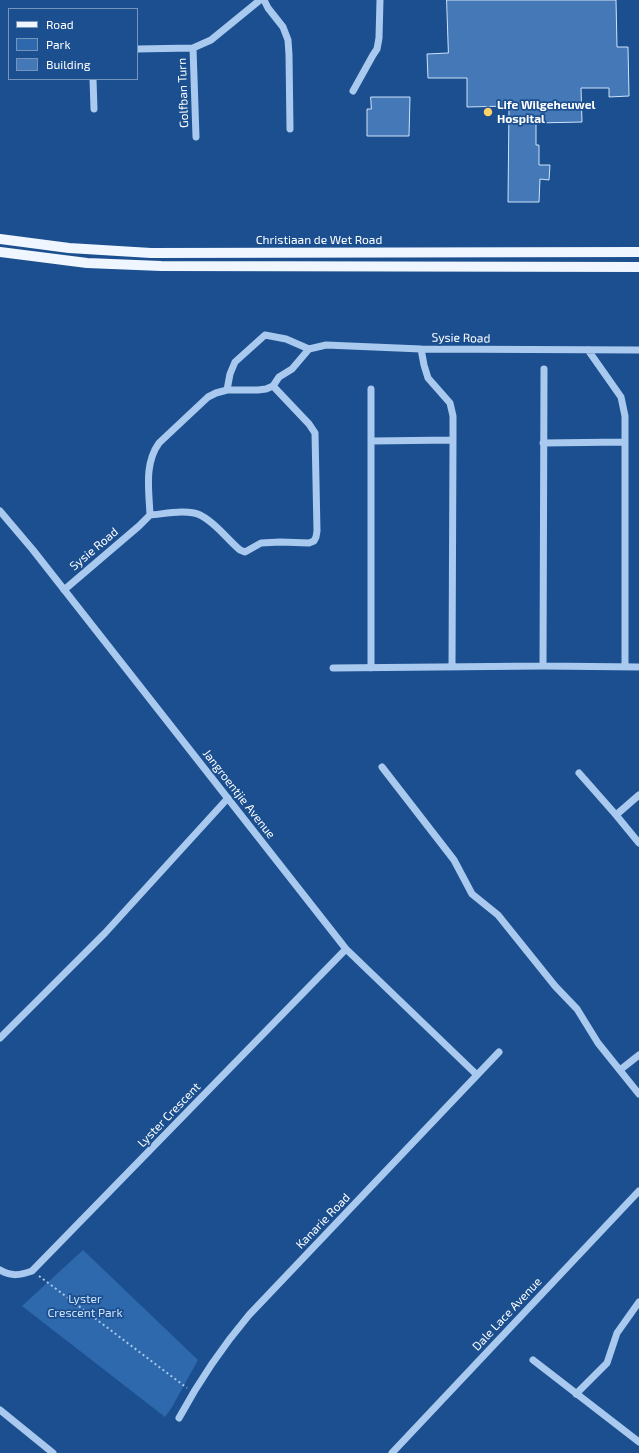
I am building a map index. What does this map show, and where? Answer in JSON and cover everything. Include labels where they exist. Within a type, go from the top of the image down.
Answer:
[{"type":"main road","name":"Christiaan de Wet Road","points":[[0,238],[69,248],[158,253],[639,252]]},
{"type":"main road","points":[[0,252],[87,263],[161,266],[639,266]]},
{"type":"street","points":[[138,49],[193,48],[211,40],[260,0]]},
{"type":"street","points":[[264,0],[283,26],[288,40],[290,54],[290,129]]},
{"type":"street","points":[[353,91],[377,49],[379,38],[380,0]]},
{"type":"street","name":"Golfban Turn","points":[[193,48],[196,138]]},
{"type":"street","points":[[93,80],[94,109]]},
{"type":"street","points":[[227,390],[230,374],[235,362],[265,335],[286,339],[308,349],[292,369],[279,377],[273,386],[258,390],[227,390],[216,393],[208,398],[160,443],[153,452],[148,476],[150,514],[183,512],[199,514],[240,550],[245,552],[262,543],[309,543],[314,541],[317,531],[315,433],[309,424],[273,386]]},
{"type":"street","name":"Sysie Road","points":[[308,349],[326,345],[421,348],[639,350]]},
{"type":"street","points":[[421,348],[428,378],[450,403],[453,416],[452,668]]},
{"type":"street","points":[[588,350],[621,397],[625,416],[624,666]]},
{"type":"street","points":[[543,666],[544,368]]},
{"type":"street","points":[[370,389],[372,441],[371,668]]},
{"type":"street","points":[[372,441],[453,440]]},
{"type":"street","points":[[543,443],[625,442]]},
{"type":"street","name":"Jangroentjie Avenue","points":[[0,511],[33,550],[346,949],[477,1075]]},
{"type":"street","name":"Sysie Road","points":[[64,590],[139,526],[150,514]]},
{"type":"street","points":[[334,668],[543,666],[639,667]]},
{"type":"street","points":[[382,767],[454,860],[472,894],[489,906],[498,915],[555,986],[577,1009],[598,1043],[639,1094]]},
{"type":"street","points":[[579,773],[639,843]]},
{"type":"street","points":[[616,815],[639,795]]},
{"type":"street","points":[[0,1038],[105,933],[228,798]]},
{"type":"street","name":"Lyster Crescent","points":[[32,1271],[346,949]]},
{"type":"street","name":"Kanarie Road","points":[[179,1418],[193,1392],[226,1342],[249,1315],[499,1052]]},
{"type":"street","points":[[620,1070],[639,1055]]},
{"type":"street","name":"Dale Lace Avenue","points":[[392,1453],[638,1193]]},
{"type":"street","points":[[0,1270],[16,1275],[32,1271]]},
{"type":"street","points":[[576,1394],[606,1363],[617,1334],[639,1302]]},
{"type":"street","points":[[532,1360],[639,1442]]},
{"type":"street","points":[[0,1410],[53,1453]]},
{"type":"path","points":[[32,1271],[193,1392]]},
{"type":"green space","name":"Lyster Crescent Park","points":[[83,1250],[198,1360],[165,1417],[22,1306]]},
{"type":"building","points":[[447,0],[616,0],[617,47],[628,47],[629,96],[609,97],[609,88],[581,88],[582,122],[536,123],[536,145],[539,145],[539,165],[550,165],[549,180],[540,179],[539,202],[508,202],[509,106],[467,107],[467,78],[428,78],[427,54],[448,53]]},
{"type":"building","points":[[371,97],[410,97],[409,136],[367,136],[367,109],[371,109]]},
{"type":"place","name":"Life Wilgeheuwel Hospital","points":[[488,112]]}]
